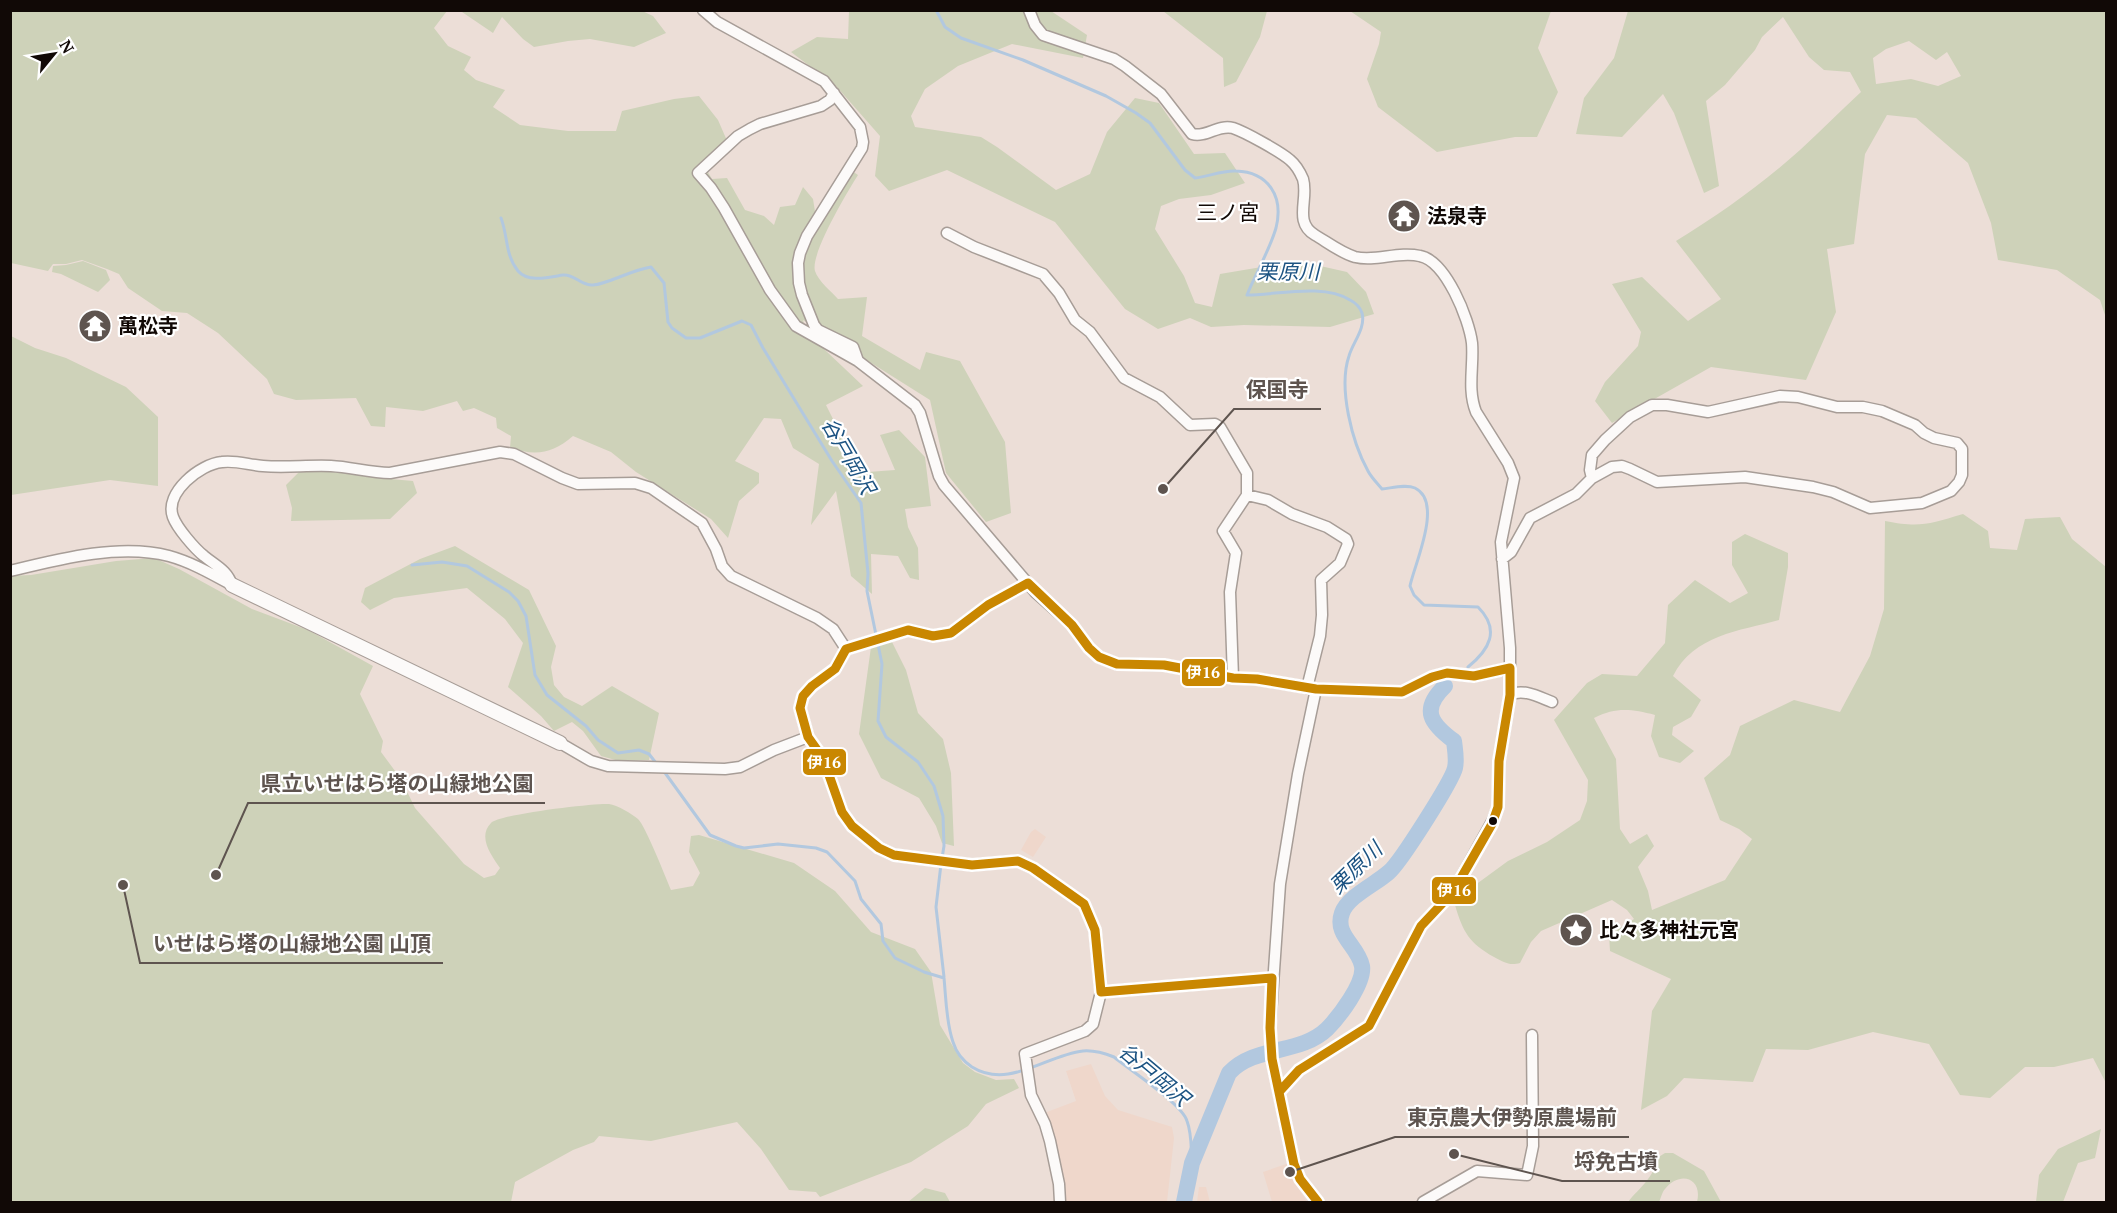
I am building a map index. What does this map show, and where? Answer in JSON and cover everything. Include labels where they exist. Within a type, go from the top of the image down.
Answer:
[{"type":"street","points":[[703,10],[717,22],[824,81],[860,127],[862,148],[802,244],[798,263],[798,284],[814,325],[818,330],[853,347],[858,361]]},
{"type":"street","points":[[1029,10],[1035,25],[1043,36],[1114,59],[1125,66],[1161,94],[1192,134],[1203,134],[1229,127],[1289,159],[1297,167],[1302,177],[1304,187],[1302,217],[1308,231],[1314,235],[1356,257],[1410,254],[1427,258],[1439,267],[1467,321],[1470,335],[1472,402],[1508,463],[1514,478],[1501,542],[1510,648],[1510,696],[1499,761],[1498,807],[1492,824],[1453,892],[1421,926],[1369,1026],[1299,1070],[1279,1092]]},
{"type":"street","points":[[834,93],[830,100],[821,106],[760,124],[738,136],[698,173],[724,208],[770,290],[791,320],[801,330],[858,361],[915,405],[941,481],[1028,583],[1071,625],[1089,648],[1100,657],[1117,664],[1164,665],[1233,678],[1257,679],[1312,688],[1402,692],[1432,677],[1447,673],[1474,676],[1510,668]]},
{"type":"street","points":[[947,233],[974,247],[1042,274],[1059,293],[1075,320],[1090,332],[1124,378],[1160,397],[1190,425],[1215,424],[1220,427],[1247,473],[1247,495],[1223,531],[1236,553],[1230,592],[1233,678]]},
{"type":"street","points":[[1502,559],[1510,552],[1530,518],[1576,494],[1592,478],[1606,469],[1622,466],[1657,482],[1745,477],[1833,492],[1870,508],[1922,503],[1951,491],[1962,475],[1962,449],[1957,443],[1934,438],[1915,425],[1882,411],[1863,407],[1837,406],[1798,397],[1780,396],[1717,412],[1652,405],[1630,417],[1592,455],[1590,470],[1592,478]]},
{"type":"street","points":[[232,585],[229,575],[196,548],[172,517],[171,504],[175,493],[208,466],[233,461],[274,467],[333,466],[390,473],[500,452],[514,454],[578,484],[635,483],[651,488],[702,523],[722,566],[731,576],[817,618],[833,629],[846,649]]},
{"type":"street","points":[[1247,495],[1268,500],[1292,514],[1327,527],[1346,539],[1348,544],[1340,562],[1321,579],[1320,636],[1280,884],[1272,978],[1270,1041],[1272,1059],[1294,1164],[1300,1179],[1318,1203]]},
{"type":"street","points":[[10,571],[59,559],[103,554],[152,552],[184,561],[560,743],[591,761],[608,766],[725,769],[740,767],[774,750],[808,737]]},
{"type":"street","points":[[1028,583],[988,605],[951,633],[933,636],[908,630],[846,649],[835,669],[812,686],[803,696],[801,716],[808,737],[823,758],[842,812],[852,826],[879,848],[894,855],[910,858],[972,865],[1018,861],[1033,868],[1084,904],[1095,930],[1101,992],[1090,1028],[1025,1054],[1031,1095],[1045,1124],[1050,1142],[1059,1184],[1060,1203]]},
{"type":"street","points":[[1510,696],[1517,692],[1552,702]]},
{"type":"street","points":[[1101,992],[1272,978]]},
{"type":"street","points":[[1423,1203],[1477,1171],[1527,1175],[1533,1146],[1532,1035]]},
{"type":"shaded area","points":[[1035,829],[1046,837],[1033,857],[1021,850]]},
{"type":"shaded area","points":[[1091,1064],[1105,1096],[1118,1110],[1172,1127],[1174,1138],[1167,1202],[1064,1202],[1047,1112],[1076,1101],[1066,1071]]},
{"type":"shaded area","points":[[1289,1163],[1289,1173],[1307,1202],[1272,1202],[1263,1172]]},
{"type":"shaded area","points":[[1199,1187],[1206,1187],[1210,1202],[1197,1202]]},
{"type":"green space","points":[[640,10],[653,16],[666,33],[634,47],[590,39],[534,47],[502,17],[493,33],[462,12],[447,11],[434,28],[448,46],[471,57],[464,70],[476,80],[505,90],[493,107],[520,125],[568,131],[616,131],[622,111],[674,99],[699,96],[718,120],[728,143],[705,167],[712,179],[727,178],[745,210],[764,216],[774,225],[780,207],[795,205],[803,187],[813,199],[817,224],[852,171],[858,175],[818,251],[815,263],[817,275],[838,299],[867,297],[862,336],[920,370],[926,352],[960,361],[1005,442],[1011,513],[986,522],[946,473],[930,400],[803,320],[806,332],[863,386],[826,405],[847,447],[868,472],[895,470],[880,435],[899,430],[925,457],[931,506],[905,509],[908,527],[918,548],[919,580],[910,578],[898,556],[871,554],[872,594],[851,576],[836,491],[811,525],[819,464],[793,448],[781,419],[764,418],[735,461],[759,473],[759,483],[739,501],[728,538],[711,519],[636,472],[611,452],[573,436],[558,447],[543,452],[528,452],[510,448],[511,436],[497,428],[496,418],[474,408],[463,411],[457,401],[423,411],[386,407],[385,427],[371,426],[356,398],[296,400],[274,394],[267,379],[218,333],[187,313],[162,311],[128,288],[119,274],[82,260],[53,264],[48,271],[11,263],[10,11]]},
{"type":"green space","points":[[1267,10],[1260,37],[1236,82],[1224,87],[1223,58],[1163,11]]},
{"type":"green space","points":[[849,11],[1051,11],[1087,35],[1083,58],[1012,44],[958,66],[925,89],[911,116],[915,127],[981,137],[1056,190],[1090,174],[1107,132],[1135,98],[1159,103],[1194,154],[1225,153],[1245,183],[1211,195],[1179,199],[1161,206],[1155,229],[1184,276],[1195,303],[1212,307],[1220,274],[1298,261],[1347,272],[1366,292],[1374,314],[1330,327],[1244,325],[1211,327],[1190,318],[1158,329],[1125,309],[1055,222],[947,170],[889,191],[875,176],[880,136],[836,86],[791,52],[817,37],[848,39]]},
{"type":"green space","points":[[1350,11],[1551,11],[1538,48],[1558,92],[1537,137],[1515,137],[1437,152],[1378,107],[1367,79],[1381,32]]},
{"type":"green space","points":[[1628,11],[2106,11],[2106,318],[2100,300],[2057,270],[1998,260],[1991,223],[1968,163],[1916,118],[1887,115],[1865,154],[1854,244],[1827,249],[1836,312],[1806,380],[1711,367],[1612,423],[1595,401],[1605,382],[1638,346],[1641,332],[1612,284],[1642,277],[1688,321],[1721,299],[1676,241],[1771,175],[1861,92],[1850,72],[1824,70],[1809,57],[1783,17],[1762,37],[1755,50],[1725,85],[1706,101],[1719,186],[1704,193],[1674,113],[1663,94],[1622,137],[1576,134],[1584,98],[1614,58]],"holes":[[[1909,41],[1936,60],[1947,52],[1961,76],[1938,86],[1911,79],[1876,84],[1873,58],[1886,49]]]},
{"type":"green space","points":[[83,261],[106,270],[110,280],[98,292],[52,272],[53,266]]},
{"type":"green space","points":[[11,336],[35,348],[66,358],[126,387],[158,417],[158,486],[110,480],[11,495]]},
{"type":"green space","points":[[328,470],[413,481],[417,493],[390,519],[291,521],[292,508],[286,485],[300,471]]},
{"type":"green space","points":[[1963,514],[1988,531],[1990,548],[2017,550],[2025,519],[2060,517],[2072,539],[2106,567],[2106,1083],[2093,1058],[2054,1067],[2025,1067],[1990,1098],[1960,1095],[1929,1044],[1873,1032],[1808,1050],[1766,1049],[1753,1082],[1684,1078],[1667,1096],[1641,1110],[1652,1011],[1671,979],[1610,951],[1609,935],[1634,919],[1627,910],[1612,900],[1541,931],[1531,942],[1520,963],[1513,964],[1494,957],[1473,942],[1464,930],[1455,905],[1467,891],[1508,861],[1547,842],[1580,820],[1587,801],[1588,780],[1554,720],[1587,683],[1602,674],[1637,676],[1665,643],[1668,605],[1695,580],[1730,603],[1748,593],[1732,565],[1732,542],[1745,534],[1788,553],[1788,567],[1779,620],[1733,632],[1705,643],[1682,662],[1673,676],[1701,700],[1691,717],[1673,727],[1672,735],[1694,751],[1680,763],[1659,757],[1651,736],[1655,715],[1624,710],[1609,712],[1594,718],[1616,759],[1620,829],[1630,844],[1647,834],[1654,846],[1638,867],[1648,891],[1652,910],[1725,880],[1752,839],[1739,829],[1720,820],[1704,778],[1730,755],[1740,726],[1794,700],[1840,712],[1870,656],[1884,609],[1885,521],[1924,524]]},
{"type":"green space","points":[[455,546],[529,590],[556,646],[551,667],[554,685],[564,697],[582,706],[612,686],[659,713],[649,760],[619,761],[601,756],[583,731],[572,722],[554,731],[541,716],[508,687],[523,643],[505,619],[467,588],[394,598],[370,610],[361,602],[365,588],[420,559]]},
{"type":"green space","points":[[154,558],[252,609],[308,630],[373,666],[360,694],[383,741],[381,752],[401,779],[415,808],[464,864],[484,878],[495,875],[500,868],[487,846],[485,834],[491,823],[528,813],[600,804],[616,806],[638,819],[671,890],[693,886],[700,873],[689,852],[691,836],[699,835],[794,863],[835,891],[871,932],[915,949],[931,972],[940,1025],[963,1063],[975,1072],[996,1080],[1014,1079],[1019,1088],[986,1104],[968,1126],[911,1162],[820,1197],[816,1192],[789,1190],[761,1149],[737,1122],[651,1141],[599,1136],[594,1142],[573,1150],[515,1182],[511,1202],[11,1202],[10,576]]},
{"type":"green space","points":[[892,642],[906,670],[918,713],[943,739],[951,773],[954,846],[942,843],[936,826],[919,798],[881,778],[859,734],[871,647]]},
{"type":"green space","points":[[2101,1129],[2095,1158],[2078,1163],[2063,1202],[2036,1202],[2039,1175],[2058,1149]]},
{"type":"green space","points":[[1665,1153],[1673,1153],[1704,1171],[1721,1202],[1697,1202],[1697,1187],[1689,1179],[1683,1178],[1671,1183],[1664,1190],[1659,1202],[1628,1202],[1650,1177],[1657,1158]]},
{"type":"green space","points":[[925,1188],[945,1193],[950,1202],[908,1202]]},
{"type":"waterway","name":"栗原川","points":[[936,10],[945,27],[961,38],[1023,60],[1106,96],[1136,113],[1150,123],[1185,170],[1195,178],[1226,172],[1247,172],[1265,181],[1271,188],[1278,206],[1276,228],[1247,295],[1300,291],[1327,292],[1350,300],[1360,309],[1362,324],[1351,351],[1345,383],[1352,430],[1368,471],[1382,489],[1411,487],[1423,495],[1427,506],[1427,520],[1410,586],[1414,595],[1424,605],[1478,607],[1485,615],[1489,624],[1490,639],[1482,654],[1468,667]]},
{"type":"waterway","name":"谷戸岡沢","points":[[501,218],[511,258],[522,275],[533,278],[567,275],[585,284],[593,285],[651,267],[664,283],[668,322],[672,328],[686,338],[700,338],[742,321],[751,325],[832,461],[861,503],[868,573],[867,591],[882,664],[878,721],[886,737],[918,762],[934,786],[943,816],[942,858]]},
{"type":"waterway","points":[[412,565],[442,562],[467,566],[509,592],[518,601],[526,616],[535,675],[547,695],[586,726],[598,740],[618,753],[639,750],[649,754],[656,763]]},
{"type":"waterway","name":"栗原川","points":[[1184,1202],[1192,1163],[1229,1073],[1251,1058],[1304,1043],[1316,1037],[1332,1024],[1355,990],[1362,973],[1362,966],[1341,928],[1342,913],[1350,901],[1389,872],[1404,854],[1452,776],[1456,761],[1454,741],[1439,729],[1434,722],[1431,709],[1437,695],[1445,686]]},
{"type":"waterway","name":"谷戸岡沢","points":[[663,770],[710,835],[744,848],[778,844],[816,848],[827,852],[855,881],[861,899],[881,924],[883,941],[895,958],[924,972],[944,978],[954,1046],[969,1065],[986,1073],[1000,1075],[1028,1069],[1083,1051],[1099,1052],[1114,1057],[1155,1087],[1183,1114],[1190,1131],[1192,1163]]},
{"type":"waterway","name":"谷戸岡沢","points":[[941,864],[936,907],[944,977]]},
{"type":"transit line","name":"伊16","points":[[1279,1092],[1299,1070],[1369,1026],[1421,926],[1453,892],[1492,824],[1498,807],[1499,761],[1510,695],[1510,668],[1474,676],[1447,673],[1432,677],[1402,692],[1316,689],[1257,679],[1233,678],[1164,665],[1117,664],[1099,657],[1089,648],[1072,625],[1028,583],[988,605],[951,633],[933,636],[908,630],[846,649],[835,669],[812,686],[803,696],[800,708],[808,737],[823,758],[842,812],[852,826],[879,848],[894,855],[972,865],[1018,861],[1033,868],[1084,904],[1095,930],[1101,992],[1272,978],[1270,1028],[1272,1059],[1294,1164],[1300,1179],[1318,1202]]},
{"type":"place","name":"法泉寺","points":[[1404,216]]},
{"type":"place","name":"萬松寺","points":[[95,326]]},
{"type":"place","name":"保国寺","points":[[1163,489]]},
{"type":"place","name":"県立いせはら塔の山緑地公園","points":[[216,875]]},
{"type":"place","name":"いせはら塔の山緑地公園 山頂","points":[[123,885]]},
{"type":"place","name":"比々多神社元宮","points":[[1576,930]]},
{"type":"place","name":"埒免古墳","points":[[1454,1154]]},
{"type":"place","name":"東京農大伊勢原農場前","points":[[1290,1172]]},
{"type":"district","name":"三ノ宮","points":[[1228,213]]}]
